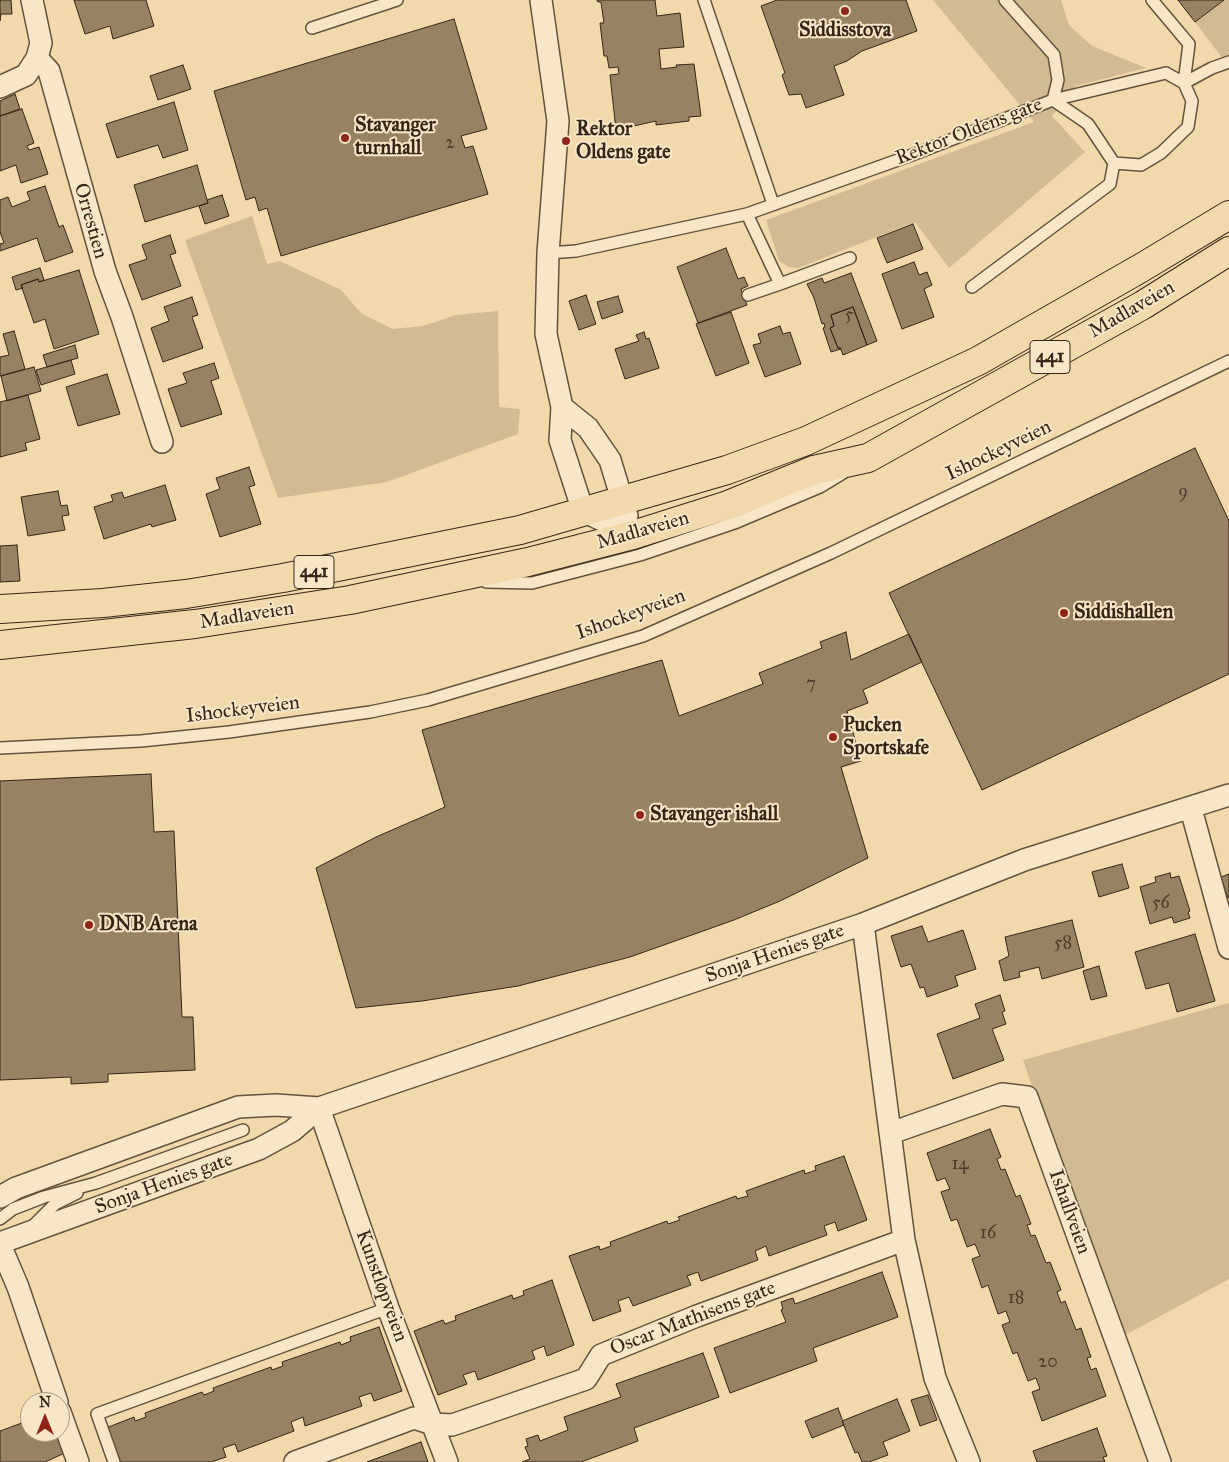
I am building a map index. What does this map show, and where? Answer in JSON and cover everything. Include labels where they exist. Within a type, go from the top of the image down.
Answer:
[{"type":"main road","name":"Madlaveien","points":[[0,609],[103,603],[186,594],[283,578],[520,530],[583,510],[622,501],[727,470],[806,441],[894,402],[978,361],[1229,215]]},
{"type":"main road","name":"Madlaveien","points":[[0,645],[195,624],[350,600],[447,581],[633,535],[728,505],[814,470],[868,458],[1143,305],[1229,251]]},
{"type":"street","points":[[0,87],[26,76],[37,58],[41,43],[32,0]]},
{"type":"street","points":[[541,0],[558,121],[548,253],[546,334],[562,407],[560,440],[583,510],[633,535]]},
{"type":"street","name":"Orrestien","points":[[37,58],[49,71],[105,271],[122,317],[162,442]]},
{"type":"street","points":[[562,407],[588,428],[610,460],[633,535]]},
{"type":"street","name":"Sonja Henies gate","points":[[0,1244],[259,1149],[292,1131],[319,1108],[863,924],[1024,860],[1191,809],[1229,795]]},
{"type":"street","points":[[1191,809],[1229,948]]},
{"type":"street","points":[[863,924],[904,1240],[935,1378],[969,1462]]},
{"type":"street","name":"Ishallveien","points":[[891,1133],[1002,1094],[1028,1097],[1160,1462]]},
{"type":"street","name":"Sonja Henies gate","points":[[0,1198],[16,1188],[238,1107],[276,1105],[319,1108]]},
{"type":"street","name":"Kunstløpveien","points":[[319,1108],[388,1308],[446,1462]]},
{"type":"street","name":"Oscar Mathisens gate","points":[[295,1462],[414,1418],[433,1424],[452,1425],[586,1379],[601,1355],[697,1316],[904,1240]]},
{"type":"street","points":[[0,1244],[18,1287],[53,1392]]},
{"type":"street","points":[[70,1440],[78,1462]]},
{"type":"lane","points":[[312,28],[397,0]]},
{"type":"lane","points":[[704,0],[773,204]]},
{"type":"lane","name":"Rektor Oldens gate","points":[[548,253],[576,251],[747,214],[912,155],[1053,100],[1058,80],[1054,55],[1005,0]]},
{"type":"lane","points":[[1114,164],[1141,165],[1161,153],[1188,127],[1192,101],[1184,83],[1189,44],[1152,0]]},
{"type":"lane","points":[[1184,83],[1212,68],[1229,62]]},
{"type":"lane","points":[[1053,100],[1166,73],[1184,83]]},
{"type":"lane","points":[[972,287],[1110,184],[1114,164],[1088,124],[1053,100]]},
{"type":"lane","points":[[747,214],[780,284]]},
{"type":"lane","points":[[748,295],[850,258]]},
{"type":"lane","name":"Ishockeyveien","points":[[0,748],[151,740],[229,732],[370,712],[428,700],[642,636],[831,553],[1229,361]]},
{"type":"lane","points":[[447,581],[532,583],[640,555],[737,522],[820,487],[868,458]]},
{"type":"lane","points":[[0,1219],[13,1209],[44,1197],[96,1183],[243,1130]]},
{"type":"lane","points":[[26,1234],[55,1204],[96,1183]]},
{"type":"lane","points":[[114,1462],[98,1414],[388,1308]]},
{"type":"shaded area","points":[[933,0],[1061,0],[1069,25],[1092,46],[1146,68],[1076,86],[1052,116],[1085,152],[949,268],[915,222],[798,268],[789,267],[779,261],[766,220],[1034,122]]},
{"type":"shaded area","points":[[1224,0],[1229,0],[1229,67],[1195,22]]},
{"type":"shaded area","points":[[252,216],[267,264],[280,261],[341,290],[362,314],[393,329],[423,326],[456,315],[498,311],[499,407],[520,409],[518,434],[387,482],[278,498],[185,240]]},
{"type":"shaded area","points":[[1229,1003],[1229,1279],[1118,1339],[1023,1060]]},
{"type":"building","points":[[0,0],[11,0],[12,14],[1,14],[0,21]]},
{"type":"building","points":[[74,0],[146,0],[154,26],[113,39],[110,26],[85,34]]},
{"type":"building","points":[[597,0],[655,0],[657,16],[680,13],[684,47],[659,49],[661,69],[677,67],[676,65],[694,64],[701,116],[689,117],[689,121],[656,125],[656,121],[616,130],[610,75],[619,74],[618,67],[609,68],[607,56],[604,56],[600,23],[604,23],[601,2]]},
{"type":"building","points":[[777,0],[906,0],[917,31],[862,51],[847,61],[834,66],[844,95],[806,108],[801,94],[789,95],[782,75],[785,73],[761,6]]},
{"type":"building","points":[[1178,0],[1224,0],[1195,22]]},
{"type":"building","name":"Stavanger turnhall","points":[[454,19],[487,129],[461,136],[465,148],[473,146],[488,194],[281,256],[267,208],[259,211],[255,197],[246,200],[214,91]]},
{"type":"building","points":[[183,65],[191,89],[158,100],[150,76]]},
{"type":"building","points":[[15,94],[20,109],[0,116],[0,101]]},
{"type":"building","points":[[174,102],[188,150],[163,158],[158,145],[117,158],[106,124]]},
{"type":"building","points":[[22,109],[34,143],[27,146],[29,150],[39,147],[48,174],[21,183],[16,165],[0,171],[0,116]]},
{"type":"building","points":[[197,165],[208,203],[145,222],[134,185]]},
{"type":"building","points":[[45,186],[59,227],[63,225],[73,252],[45,262],[37,238],[0,251],[0,244],[4,243],[0,232],[0,200],[8,197],[12,207],[30,200],[27,192]]},
{"type":"building","points":[[222,195],[229,216],[205,224],[199,206],[208,203],[207,200]]},
{"type":"building","points":[[913,224],[923,249],[887,263],[877,238]]},
{"type":"building","points":[[170,235],[176,253],[170,255],[181,286],[142,300],[129,265],[147,259],[142,245]]},
{"type":"building","points":[[726,248],[738,279],[744,277],[748,286],[741,289],[747,305],[698,323],[677,267]]},
{"type":"building","points":[[914,262],[919,275],[927,272],[932,285],[924,289],[934,317],[902,329],[882,274]]},
{"type":"building","points":[[40,268],[44,280],[39,282],[38,279],[21,285],[23,288],[16,290],[12,277]]},
{"type":"building","points":[[79,270],[99,334],[54,349],[45,319],[34,323],[21,285],[38,279],[39,282]]},
{"type":"building","points":[[851,273],[877,341],[867,345],[853,307],[831,315],[834,326],[830,328],[838,348],[841,349],[831,352],[823,328],[825,327],[824,323],[822,324],[814,298],[807,284],[822,278],[824,283]]},
{"type":"building","points":[[586,295],[596,324],[579,330],[569,301]]},
{"type":"building","points":[[618,296],[623,312],[602,319],[597,302]]},
{"type":"building","points":[[192,297],[198,315],[192,317],[203,348],[163,362],[151,328],[169,321],[164,307]]},
{"type":"building","points":[[853,307],[867,345],[843,355],[830,328],[834,326],[831,315]]},
{"type":"building","points":[[731,312],[749,363],[716,376],[696,324]]},
{"type":"building","points":[[780,326],[783,334],[790,332],[801,364],[765,377],[753,345],[761,343],[758,334]]},
{"type":"building","points":[[14,331],[25,369],[0,376],[0,357],[9,355],[3,334]]},
{"type":"building","points":[[644,332],[646,339],[649,338],[659,368],[625,379],[615,349],[639,341],[636,335]]},
{"type":"building","points":[[75,345],[78,358],[47,367],[43,355]]},
{"type":"building","points":[[71,360],[75,374],[41,385],[36,370]]},
{"type":"building","points":[[214,363],[219,378],[211,381],[222,414],[181,427],[168,389],[187,383],[183,373]]},
{"type":"building","points":[[34,367],[41,391],[7,401],[1,376]]},
{"type":"building","points":[[107,374],[120,414],[78,426],[66,387]]},
{"type":"building","points":[[28,395],[40,439],[25,443],[27,450],[0,457],[0,402]]},
{"type":"building","name":"Siddishallen","points":[[1195,448],[1229,521],[1229,674],[982,790],[889,593]]},
{"type":"building","points":[[249,467],[255,485],[249,487],[261,524],[220,537],[206,494],[220,489],[216,478]]},
{"type":"building","points":[[165,485],[176,520],[152,527],[151,524],[104,539],[94,507],[113,501],[111,495],[122,492],[124,498]]},
{"type":"building","points":[[58,491],[61,506],[67,505],[69,515],[62,516],[65,530],[28,536],[21,497]]},
{"type":"building","points":[[17,545],[20,581],[0,582],[0,546]]},
{"type":"building","name":"Stavanger ishall","points":[[846,632],[851,660],[909,634],[922,662],[863,690],[868,703],[847,711],[861,761],[841,767],[868,858],[780,901],[734,920],[630,957],[518,986],[422,1001],[356,1008],[316,868],[376,837],[445,807],[422,730],[662,660],[679,716],[763,684],[759,673],[822,648],[820,642]]},
{"type":"building","name":"DNB Arena","points":[[151,774],[154,832],[174,831],[182,1017],[193,1017],[195,1070],[108,1074],[108,1082],[71,1084],[71,1077],[0,1080],[0,781]]},
{"type":"building","points":[[1122,864],[1129,888],[1099,897],[1092,872]]},
{"type":"building","points":[[1170,873],[1171,878],[1179,876],[1190,911],[1188,912],[1190,918],[1174,923],[1172,917],[1150,924],[1140,887],[1156,882],[1155,877]]},
{"type":"building","points":[[1229,874],[1229,898],[1228,898],[1221,877]]},
{"type":"building","points":[[1072,920],[1084,967],[1042,979],[1039,967],[1019,972],[1020,977],[1004,981],[999,961],[1009,956],[1005,937]]},
{"type":"building","points":[[922,926],[928,942],[963,930],[976,969],[955,976],[958,986],[927,997],[924,987],[920,988],[911,964],[901,967],[891,936]]},
{"type":"building","points":[[1195,934],[1215,1001],[1177,1012],[1169,983],[1146,989],[1135,952]]},
{"type":"building","points":[[1099,966],[1107,996],[1091,1000],[1083,971]]},
{"type":"building","points":[[1000,995],[1005,1011],[1002,1012],[1006,1024],[992,1029],[1004,1060],[953,1079],[937,1034],[980,1018],[975,1004]]},
{"type":"building","points":[[990,1129],[1001,1157],[997,1159],[1001,1170],[1005,1169],[1016,1197],[1020,1195],[1031,1224],[1027,1225],[1031,1236],[1035,1235],[1046,1263],[1050,1262],[1061,1290],[1057,1292],[1061,1303],[1065,1301],[1076,1330],[1081,1328],[1091,1357],[1087,1358],[1091,1370],[1096,1368],[1106,1396],[1042,1421],[1032,1392],[1040,1389],[1036,1378],[1028,1381],[1017,1352],[1013,1354],[1002,1325],[1010,1322],[1006,1311],[998,1314],[988,1285],[982,1288],[972,1259],[980,1256],[975,1244],[967,1247],[957,1219],[951,1221],[941,1192],[950,1189],[945,1178],[937,1181],[927,1153]]},
{"type":"building","points":[[844,1156],[867,1220],[838,1231],[835,1222],[824,1226],[827,1235],[769,1256],[766,1246],[755,1251],[758,1260],[701,1281],[698,1272],[687,1276],[691,1285],[633,1306],[629,1297],[618,1301],[621,1311],[593,1321],[569,1256],[599,1246],[600,1250],[611,1246],[610,1242],[667,1221],[668,1224],[680,1220],[678,1217],[736,1196],[737,1199],[748,1196],[746,1191],[804,1170],[805,1174],[816,1170],[815,1166]]},
{"type":"building","points":[[882,1272],[898,1317],[813,1348],[817,1361],[730,1393],[714,1348],[786,1322],[781,1310],[783,1309],[781,1302],[793,1298],[795,1304]]},
{"type":"building","points":[[552,1280],[574,1345],[547,1356],[544,1346],[532,1351],[535,1359],[478,1380],[475,1371],[463,1375],[467,1384],[438,1395],[414,1331],[443,1320],[445,1324],[456,1320],[455,1316],[512,1295],[513,1299],[524,1295],[523,1291]]},
{"type":"building","points":[[379,1327],[402,1391],[374,1401],[371,1393],[359,1397],[362,1406],[305,1426],[303,1417],[291,1422],[294,1431],[238,1452],[235,1444],[223,1448],[226,1457],[211,1462],[118,1462],[106,1428],[134,1417],[135,1421],[146,1417],[145,1413],[202,1392],[204,1395],[214,1391],[213,1388],[271,1367],[272,1370],[283,1366],[282,1362],[340,1342],[341,1345],[351,1341],[350,1337]]},
{"type":"building","points":[[703,1353],[719,1397],[634,1428],[638,1441],[581,1462],[522,1462],[530,1459],[525,1447],[528,1446],[526,1439],[538,1435],[540,1441],[568,1430],[564,1417],[621,1397],[616,1384]]},
{"type":"building","points":[[928,1395],[937,1420],[920,1426],[911,1400]]},
{"type":"building","points":[[897,1399],[910,1431],[883,1442],[888,1455],[869,1462],[862,1462],[858,1452],[855,1453],[842,1421]]},
{"type":"building","points":[[838,1408],[844,1425],[812,1438],[805,1421]]},
{"type":"building","points":[[20,1424],[20,1442],[63,1442],[67,1452],[45,1462],[0,1462],[0,1431]]},
{"type":"building","points":[[1097,1428],[1107,1456],[1103,1457],[1105,1462],[1037,1462],[1033,1451]]},
{"type":"building","points":[[421,1442],[428,1462],[367,1462]]},
{"type":"place","name":"Siddisstova","points":[[845,11]]},
{"type":"place","name":"Stavanger turnhall","points":[[345,138]]},
{"type":"place","name":"Rektor Oldens gate","points":[[566,141]]},
{"type":"place","name":"Siddishallen","points":[[1064,613]]},
{"type":"place","name":"Pucken Sportskafe","points":[[833,737]]},
{"type":"place","name":"Stavanger ishall","points":[[640,815]]},
{"type":"place","name":"DNB Arena","points":[[89,925]]}]
